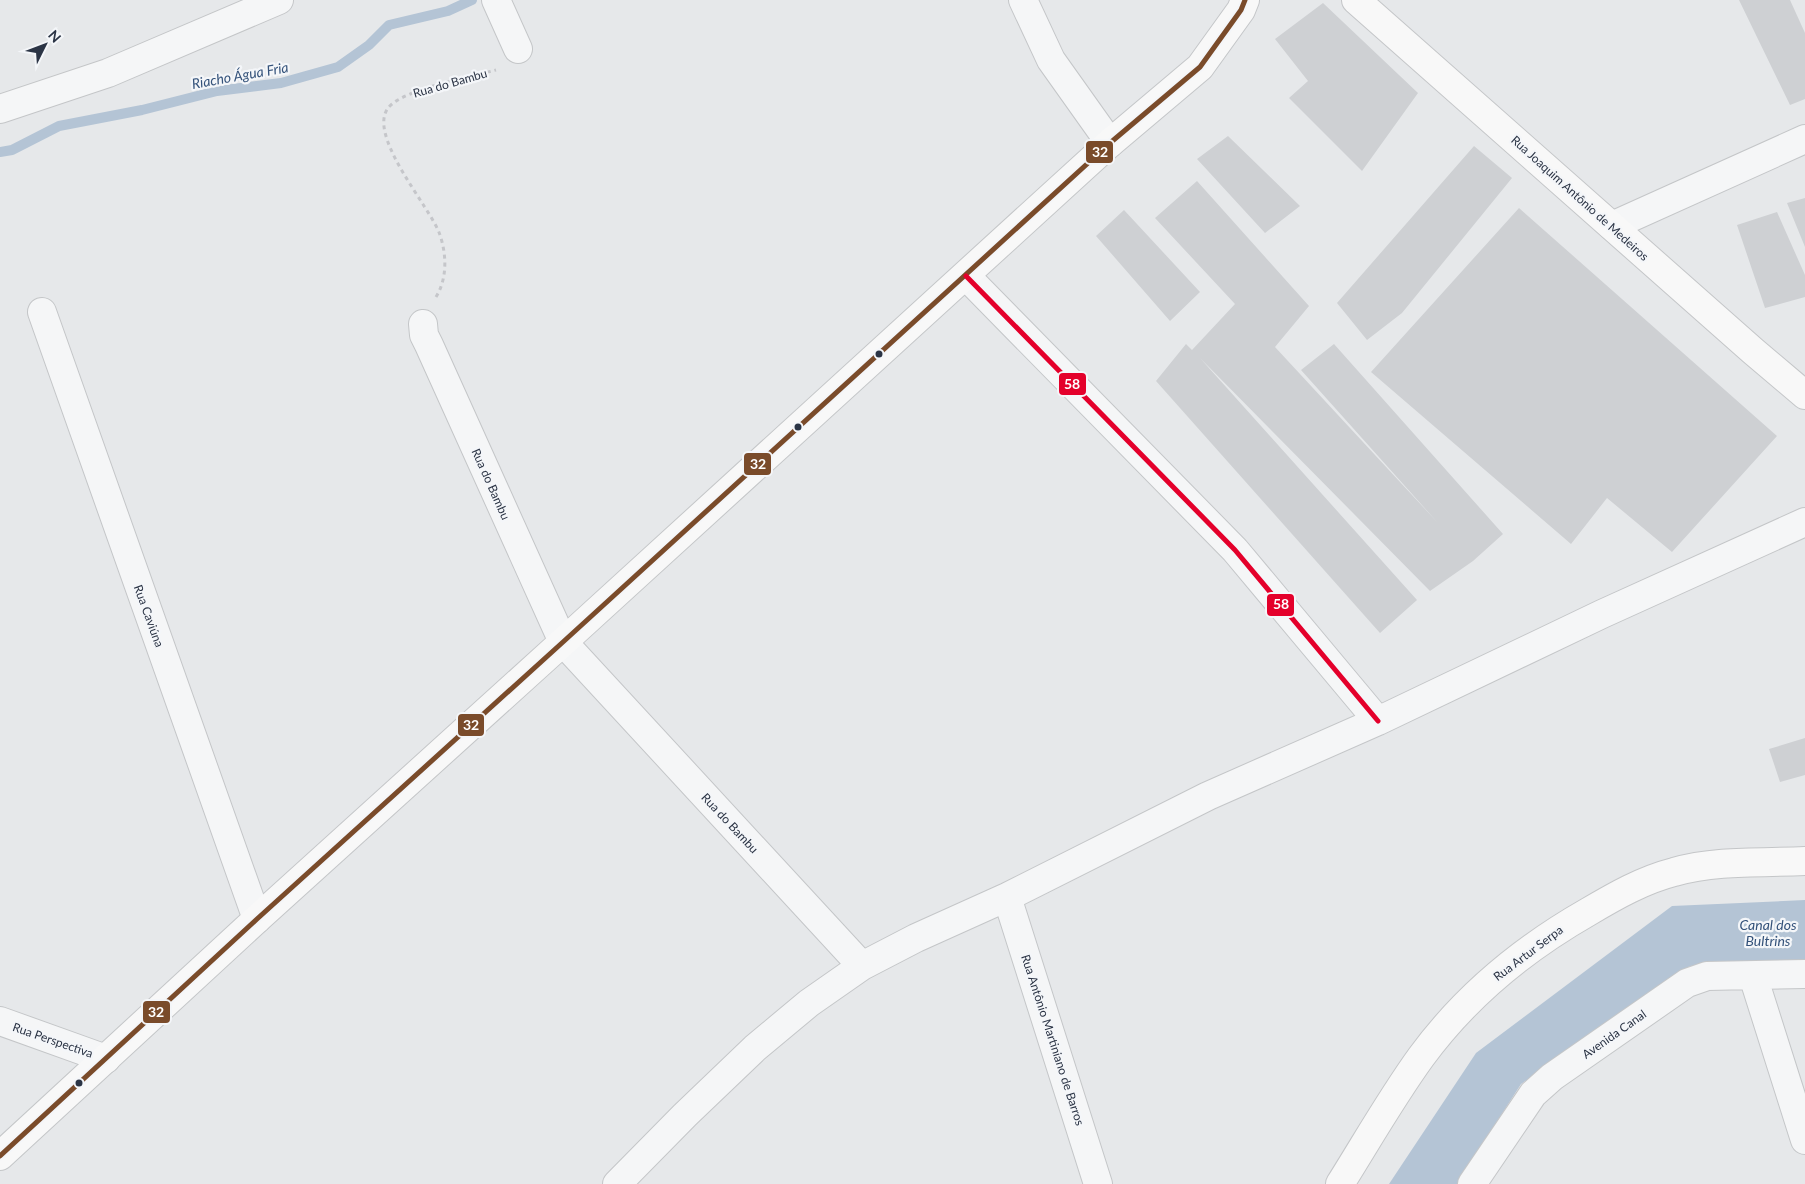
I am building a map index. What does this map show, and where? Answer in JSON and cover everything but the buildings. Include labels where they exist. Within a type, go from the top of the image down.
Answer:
[{"type":"street","points":[[0,109],[108,72],[279,0]]},
{"type":"street","points":[[496,0],[518,49]]},
{"type":"street","points":[[1023,0],[1051,60],[1110,143]]},
{"type":"street","points":[[0,1156],[257,919],[1110,143],[1200,67],[1241,10],[1245,0]]},
{"type":"street","name":"Rua Joaquim Antônio de Medeiros","points":[[1356,0],[1805,395]]},
{"type":"street","points":[[1612,226],[1805,138]]},
{"type":"street","points":[[966,276],[1235,550],[1378,721]]},
{"type":"street","name":"Rua Caviúna","points":[[42,312],[257,919]]},
{"type":"street","name":"Rua do Bambu","points":[[423,324],[424,335],[563,642],[862,966]]},
{"type":"street","points":[[617,1184],[685,1114],[755,1048],[809,1003],[862,966],[916,938],[1007,897],[1208,796],[1378,721],[1602,614],[1805,522]]},
{"type":"street","name":"Rua Artur Serpa","points":[[1340,1184],[1400,1087],[1445,1027],[1483,988],[1522,955],[1568,923],[1612,898],[1651,879],[1674,871],[1724,864],[1805,861]]},
{"type":"street","name":"Rua Antônio Martiniano de Barros","points":[[1007,897],[1098,1184]]},
{"type":"street","name":"Avenida Canal","points":[[1472,1184],[1533,1094],[1552,1077],[1687,982],[1707,976],[1805,974]]},
{"type":"street","points":[[1753,976],[1805,1140]]},
{"type":"street","name":"Rua Perspectiva","points":[[0,1021],[106,1059]]},
{"type":"path","name":"Rua do Bambu","points":[[423,324],[424,317],[442,286],[445,268],[444,250],[440,234],[431,216],[390,149],[384,130],[385,112],[391,104],[407,95],[500,69],[514,61],[518,55],[518,49]]},
{"type":"water","name":"Canal dos Bultrins","points":[[1805,900],[1805,962],[1690,966],[1521,1084],[1457,1184],[1389,1184],[1476,1053],[1672,906]]},
{"type":"waterway","name":"Riacho Água Fria","points":[[0,152],[12,150],[59,126],[142,110],[217,91],[281,83],[338,67],[369,45],[389,25],[448,11],[472,0]]},
{"type":"transit line","name":"32","points":[[0,1156],[257,919],[1110,143],[1200,67],[1241,10],[1245,0]]},
{"type":"transit line","name":"58","points":[[966,276],[1235,550],[1378,721]]}]
